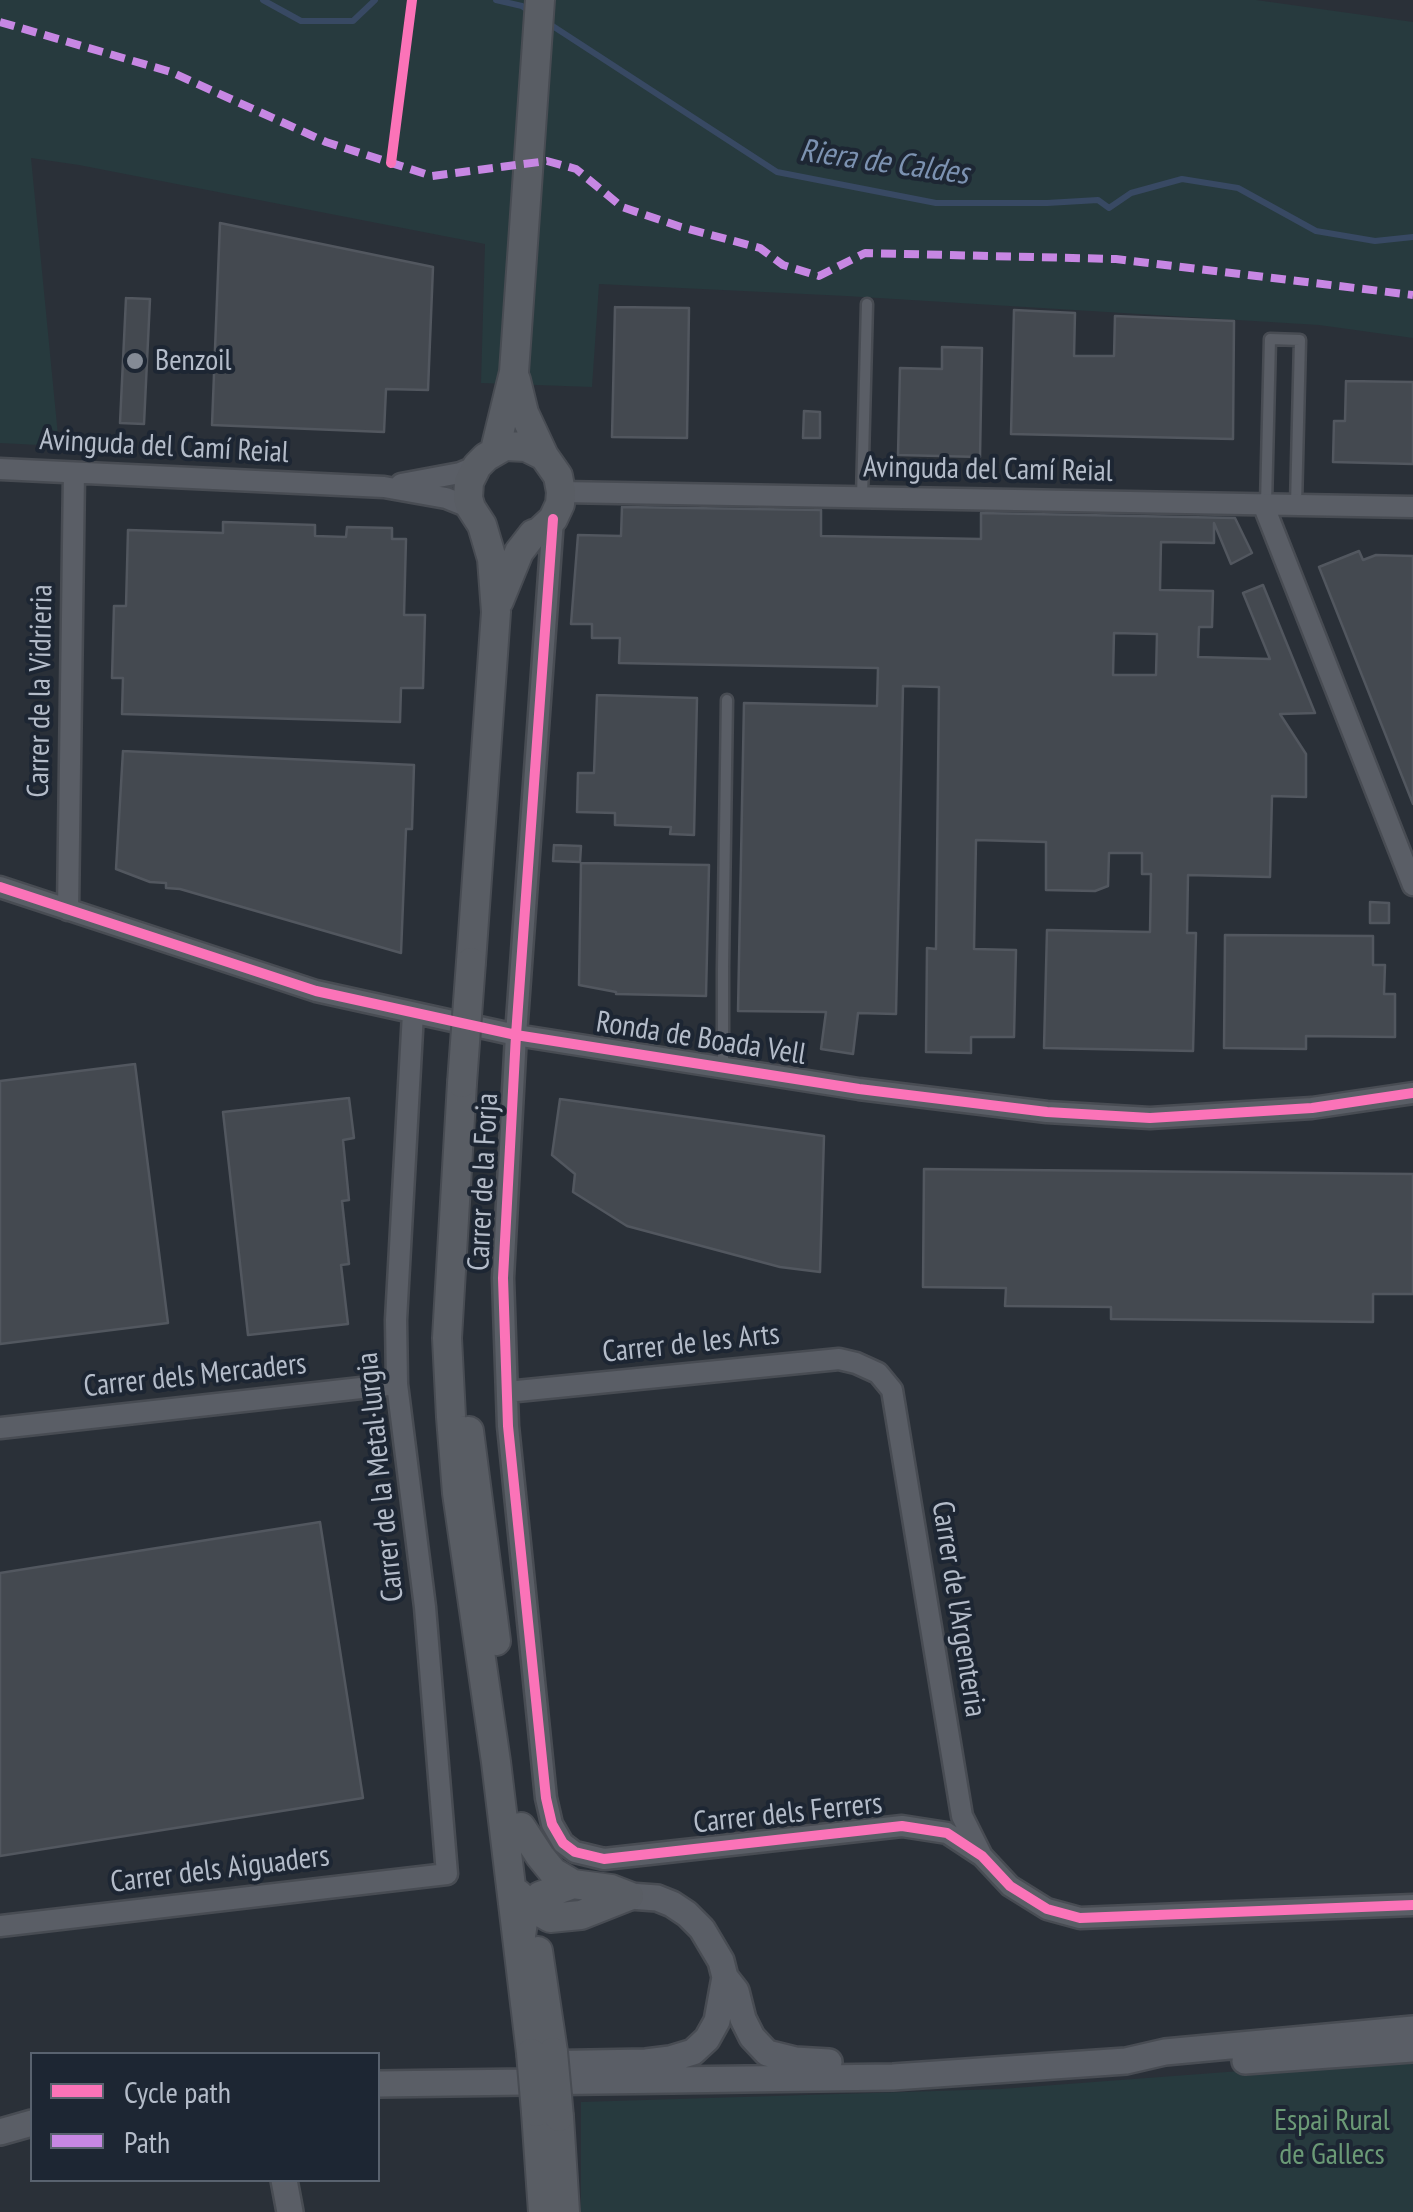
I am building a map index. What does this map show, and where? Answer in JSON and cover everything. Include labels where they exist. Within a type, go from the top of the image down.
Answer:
[{"type":"main road","points":[[540,0],[514,372],[486,458],[469,482],[468,498],[492,559],[496,612],[447,1338],[457,1493],[522,1896],[520,1947],[542,2052],[547,2114],[566,2212]]},
{"type":"main road","points":[[496,612],[519,552],[549,515],[558,476],[524,412],[514,372]]},
{"type":"main road","points":[[486,458],[514,445],[544,456]]},
{"type":"main road","points":[[476,516],[495,535],[524,538],[549,515]]},
{"type":"main road","points":[[451,1265],[521,1827],[522,1896],[548,2013]]},
{"type":"main road","points":[[521,1827],[553,1872],[572,1884],[611,1889],[629,1896]]},
{"type":"main road","points":[[522,1896],[540,1896],[572,1884]]},
{"type":"main road","points":[[522,1896],[550,1918],[581,1915]]},
{"type":"main road","points":[[542,2052],[550,1962],[564,1927],[581,1915],[629,1896]]},
{"type":"main road","points":[[543,2212],[547,2114]]},
{"type":"street","name":"Avinguda del Camí Reial","points":[[384,487],[460,473],[486,458]]},
{"type":"street","name":"Avinguda del Camí Reial","points":[[0,469],[384,487],[446,498],[476,516]]},
{"type":"street","name":"Carrer de la Vidrieria","points":[[68,910],[74,473]]},
{"type":"street","name":"Avinguda del Camí Reial","points":[[549,515],[862,497],[1413,507]]},
{"type":"street","points":[[1264,504],[1413,885]]},
{"type":"street","name":"Carrer de la Forja","points":[[549,515],[503,1278],[510,1446],[546,1798],[552,1824],[563,1843]]},
{"type":"street","name":"Ronda de Boada Vell","points":[[0,886],[316,991],[516,1035],[858,1089],[1047,1112],[1150,1118],[1312,1108],[1413,1093]]},
{"type":"street","name":"Carrer de la Metal·lurgia","points":[[412,1013],[396,1320],[397,1384],[426,1608],[447,1874]]},
{"type":"street","name":"Carrer de les Arts","points":[[507,1392],[839,1359],[878,1373]]},
{"type":"street","name":"Carrer de l'Argenteria","points":[[878,1373],[892,1390],[962,1816],[982,1856]]},
{"type":"street","name":"Carrer dels Mercaders","points":[[0,1428],[397,1384]]},
{"type":"street","name":"Carrer dels Ferrers","points":[[563,1843],[575,1852],[604,1859],[902,1826],[947,1833],[982,1856],[1010,1886],[1035,1902],[1080,1918],[1413,1906]]},
{"type":"street","name":"Carrer dels Aiguaders","points":[[0,1926],[447,1874]]},
{"type":"street","points":[[629,1896],[656,1898],[687,1914],[713,1946],[725,1977],[736,1991],[743,2020],[766,2053],[832,2062],[1042,2056],[1073,2066]]},
{"type":"street","points":[[380,2068],[670,2060],[693,2052],[707,2039],[716,2021],[725,1977]]},
{"type":"street","points":[[1250,2043],[1326,2025],[1413,2018]]},
{"type":"street","points":[[1126,2062],[1164,2052],[1413,2029]]},
{"type":"street","points":[[380,2084],[892,2076],[1126,2062],[1165,2066],[1413,2047]]},
{"type":"street","points":[[380,2099],[820,2090],[892,2076]]},
{"type":"street","points":[[0,2132],[30,2124]]},
{"type":"street","points":[[0,2147],[30,2139]]},
{"type":"lane","points":[[862,497],[867,304]]},
{"type":"lane","points":[[1264,504],[1270,340],[1300,340],[1296,505]]},
{"type":"lane","points":[[723,1068],[728,700]]},
{"type":"green space","points":[[0,0],[1256,0],[1413,22],[1413,338],[1319,325],[599,284],[592,387],[481,383],[485,244],[31,158],[59,446],[0,443]]},
{"type":"green space","name":"Espai Rural de Gallecs","points":[[1413,2058],[1413,2212],[581,2212],[581,2102],[1001,2089]]},
{"type":"building","points":[[220,223],[433,267],[428,390],[386,389],[384,432],[212,425]]},
{"type":"building","name":"Benzoil","points":[[126,298],[150,299],[144,424],[120,423]]},
{"type":"building","points":[[615,307],[689,308],[687,438],[612,437]]},
{"type":"building","points":[[1014,310],[1075,313],[1074,356],[1114,356],[1115,316],[1234,321],[1233,439],[1011,434]]},
{"type":"building","points":[[942,347],[982,348],[980,457],[898,455],[900,368],[942,369]]},
{"type":"building","points":[[1346,381],[1413,382],[1413,464],[1333,462],[1334,421],[1345,421]]},
{"type":"building","points":[[804,411],[820,412],[820,438],[803,438]]},
{"type":"building","points":[[622,507],[821,510],[821,536],[981,539],[981,513],[1235,518],[1252,553],[1231,564],[1214,523],[1214,543],[1161,542],[1160,590],[1213,591],[1212,627],[1199,627],[1198,657],[1270,659],[1243,593],[1263,585],[1315,713],[1280,714],[1306,754],[1306,797],[1272,796],[1270,877],[1188,875],[1187,933],[1196,933],[1193,1051],[1044,1048],[1047,930],[1150,932],[1151,874],[1142,874],[1142,853],[1109,853],[1108,886],[1095,891],[1046,890],[1046,842],[976,840],[974,949],[1016,950],[1014,1037],[971,1037],[971,1053],[926,1052],[927,948],[936,949],[939,687],[903,686],[896,1014],[858,1013],[853,1054],[821,1049],[826,1012],[738,1011],[744,703],[877,706],[878,668],[619,663],[620,638],[592,638],[592,624],[571,624],[578,535],[621,536]],"holes":[[[1114,633],[1157,634],[1156,675],[1113,675]]]},
{"type":"building","points":[[223,522],[315,525],[315,536],[346,537],[347,527],[392,528],[392,539],[406,539],[404,615],[425,615],[423,688],[401,688],[400,722],[122,714],[123,678],[112,678],[114,606],[126,606],[128,530],[223,533]]},
{"type":"building","points":[[1359,551],[1363,560],[1376,555],[1413,556],[1413,804],[1319,567]]},
{"type":"building","points":[[597,695],[697,698],[694,835],[670,834],[671,827],[615,825],[615,813],[577,812],[578,773],[594,773]]},
{"type":"building","points":[[123,751],[414,765],[412,829],[406,829],[401,953],[166,888],[166,883],[150,882],[116,869]]},
{"type":"building","points":[[554,845],[581,846],[580,862],[553,861]]},
{"type":"building","points":[[581,863],[709,865],[706,996],[616,994],[579,985]]},
{"type":"building","points":[[1370,902],[1389,903],[1389,923],[1370,923]]},
{"type":"building","points":[[1225,935],[1373,936],[1373,965],[1385,965],[1384,994],[1395,994],[1395,1037],[1306,1036],[1306,1049],[1224,1048]]},
{"type":"building","points":[[135,1064],[168,1323],[0,1344],[0,1081]]},
{"type":"building","points":[[349,1098],[354,1138],[343,1140],[349,1200],[342,1201],[349,1264],[341,1265],[348,1324],[248,1335],[223,1112]]},
{"type":"building","points":[[560,1099],[824,1136],[820,1272],[780,1267],[627,1226],[573,1192],[575,1174],[552,1155]]},
{"type":"building","points":[[924,1169],[1413,1174],[1413,1294],[1373,1294],[1373,1322],[1111,1319],[1111,1307],[1005,1306],[1006,1288],[923,1287]]},
{"type":"building","points":[[320,1522],[363,1798],[0,1856],[0,1573]]},
{"type":"waterway","name":"Riera de Caldes","points":[[263,0],[301,21],[353,21],[375,0]]},
{"type":"waterway","name":"Riera de Caldes","points":[[496,0],[529,11]]},
{"type":"waterway","name":"Riera de Caldes","points":[[548,23],[777,172],[936,203],[1098,200],[1109,208],[1131,193],[1182,179],[1238,188],[1316,231],[1375,241],[1413,237]]},
{"type":"marked path","points":[[0,22],[171,72],[326,142],[432,176],[547,161],[576,169],[622,207],[760,248],[783,265],[819,276],[865,253],[1116,259],[1413,295]]},
{"type":"cycle path","points":[[391,163],[412,0]]},
{"type":"cycle path","points":[[553,519],[516,1035],[503,1278],[508,1426],[546,1798],[552,1824],[563,1843],[575,1852],[604,1859],[902,1826],[947,1833],[982,1856],[1010,1886],[1047,1909],[1080,1918],[1413,1905]]},
{"type":"cycle path","points":[[0,887],[316,991],[516,1035],[859,1089],[1047,1112],[1150,1118],[1312,1108],[1413,1093]]},
{"type":"place","name":"Benzoil","points":[[135,361]]}]
